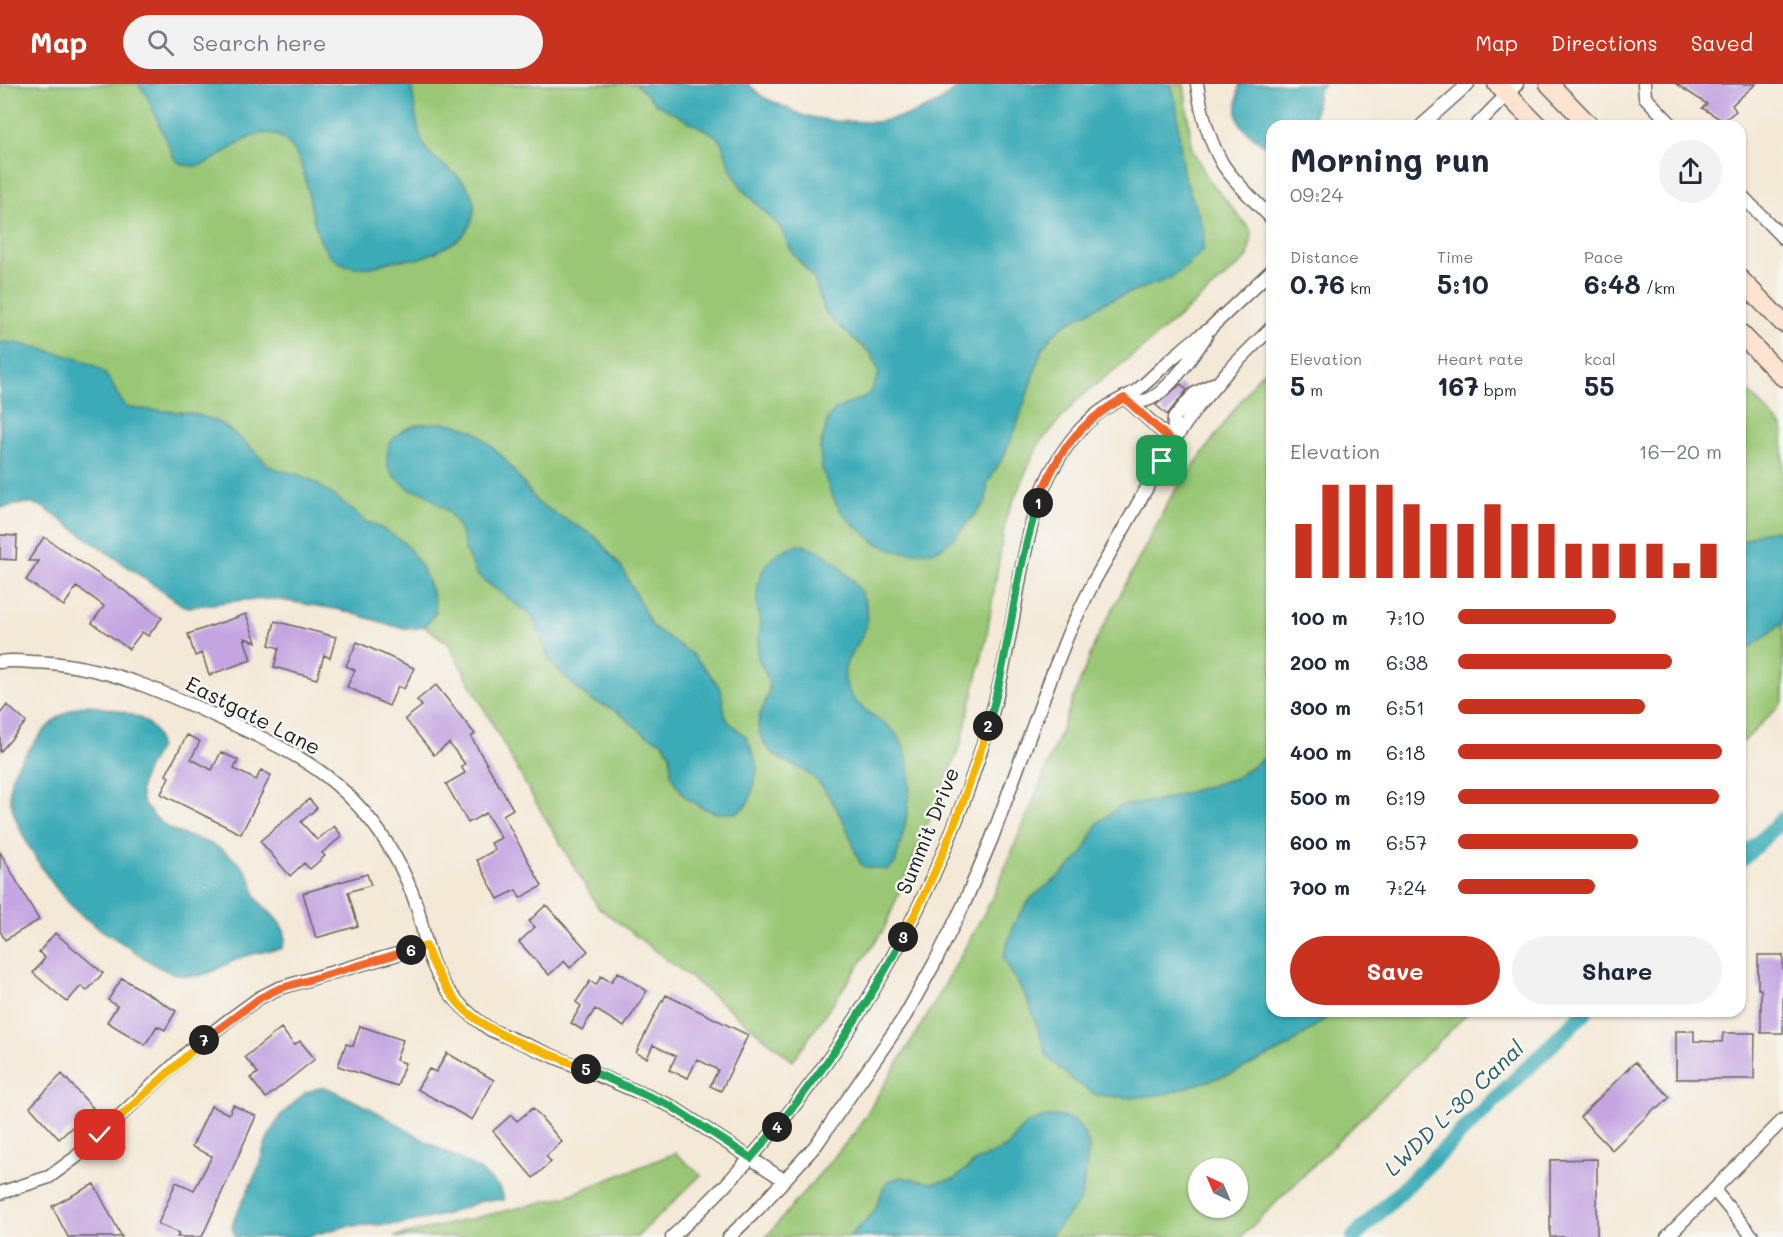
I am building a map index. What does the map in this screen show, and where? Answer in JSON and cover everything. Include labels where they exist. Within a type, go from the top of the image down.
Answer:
[{"type":"main road","points":[[1549,84],[1584,120]]},
{"type":"main road","points":[[1507,87],[1533,120]]},
{"type":"main road","points":[[1746,285],[1783,323]]},
{"type":"main road","points":[[1746,339],[1783,377]]},
{"type":"street","points":[[1197,84],[1211,141],[1223,165],[1266,212]]},
{"type":"street","points":[[1428,120],[1468,84]]},
{"type":"street","points":[[1644,84],[1645,97],[1667,120]]},
{"type":"street","points":[[1481,120],[1507,87]]},
{"type":"street","points":[[1746,200],[1783,238]]},
{"type":"street","name":"Summit Drive","points":[[672,1237],[751,1158],[793,1107],[861,1011],[917,911],[970,785],[994,705],[1007,651],[1030,529],[1043,490],[1055,464],[1089,419],[1124,398],[1138,395],[1151,388],[1266,276]]},
{"type":"street","points":[[729,1237],[816,1145],[905,1016],[964,904],[992,838],[1019,761],[1070,632],[1094,581],[1173,442],[1195,410],[1219,381],[1266,333]]},
{"type":"street","points":[[1124,398],[1173,442]]},
{"type":"street","name":"Eastgate Lane","points":[[0,662],[55,662],[131,680],[259,737],[326,775],[360,808],[394,855],[410,887],[433,966],[443,985],[473,1018],[491,1030],[671,1106],[784,1180]]},
{"type":"street","points":[[0,1193],[49,1177],[75,1158],[187,1053],[230,1018],[260,998],[278,989],[426,946]]},
{"type":"street","points":[[1666,1237],[1783,1120]]},
{"type":"street","points":[[1714,1190],[1753,1237]]},
{"type":"green space","points":[[0,84],[724,84],[827,193],[1016,84],[1184,84],[1192,149],[1207,177],[1252,232],[1248,257],[1146,345],[1080,397],[1038,445],[1006,517],[986,639],[961,744],[884,929],[793,1061],[691,978],[598,907],[531,794],[448,643],[160,444],[0,474]]},
{"type":"green space","points":[[1266,368],[1266,1017],[1464,1017],[1241,1237],[766,1237],[856,1131],[934,1004],[993,897],[1095,643],[1171,497]]},
{"type":"green space","points":[[1746,389],[1783,428],[1783,702],[1746,739]]},
{"type":"green space","points":[[675,1153],[701,1175],[637,1237],[394,1237],[564,1197]]},
{"type":"water","points":[[138,84],[411,84],[423,144],[433,156],[460,178],[470,192],[474,212],[470,224],[459,239],[421,258],[396,260],[371,267],[346,265],[329,254],[319,238],[304,172],[295,152],[282,138],[269,133],[256,135],[202,165],[188,166],[175,160],[146,94]]},
{"type":"water","points":[[636,84],[748,84],[763,97],[804,116],[835,121],[877,122],[909,115],[938,103],[962,84],[1171,84],[1176,102],[1183,173],[1204,230],[1203,250],[1171,278],[1108,301],[1063,326],[1051,337],[1042,349],[1016,428],[1004,456],[988,482],[986,502],[943,547],[932,552],[899,552],[876,543],[840,510],[831,494],[821,465],[820,448],[828,418],[836,409],[864,397],[876,381],[879,372],[871,354],[831,319],[824,309],[814,279],[792,252],[780,227],[743,190],[731,170],[722,144],[715,135],[656,104]]},
{"type":"water","points":[[1239,84],[1324,84],[1318,91],[1314,120],[1266,120],[1266,146],[1241,126],[1237,108]]},
{"type":"water","points":[[0,343],[27,345],[83,361],[105,374],[128,408],[191,413],[208,418],[222,424],[268,465],[313,481],[366,522],[388,532],[404,543],[425,575],[436,612],[425,626],[413,629],[398,627],[341,610],[275,599],[243,600],[189,607],[182,605],[41,506],[27,503],[0,508]]},
{"type":"water","points":[[421,424],[455,424],[476,432],[504,458],[538,503],[596,537],[622,568],[652,626],[692,654],[709,673],[721,689],[728,721],[746,737],[755,758],[757,767],[755,782],[749,801],[744,808],[736,813],[715,813],[685,797],[671,773],[670,754],[663,742],[646,735],[615,710],[590,700],[558,670],[550,661],[533,617],[477,575],[466,552],[460,530],[449,512],[423,492],[411,490],[394,476],[388,468],[387,456],[389,445],[396,436],[405,429]]},
{"type":"water","points":[[1775,530],[1783,535],[1783,622],[1746,650],[1746,540],[1758,533]]},
{"type":"water","points":[[795,545],[813,548],[834,562],[859,590],[867,608],[866,627],[846,665],[846,684],[857,703],[887,725],[899,738],[910,772],[908,811],[904,830],[895,864],[887,870],[865,867],[861,864],[841,817],[824,789],[803,770],[771,752],[765,745],[758,728],[769,686],[758,652],[760,621],[757,591],[759,581],[761,573],[771,559]]},
{"type":"water","points":[[88,705],[121,711],[151,726],[157,735],[159,747],[142,782],[141,794],[144,803],[168,828],[217,847],[246,871],[258,900],[283,928],[285,942],[281,949],[242,957],[200,975],[178,975],[156,966],[101,930],[64,899],[22,834],[11,800],[10,786],[19,763],[45,730],[57,718]]},
{"type":"water","points":[[1266,757],[1266,1017],[1326,1018],[1287,1047],[1234,1073],[1165,1094],[1131,1098],[1096,1095],[1075,1082],[1048,1058],[1029,1003],[1003,958],[1014,923],[1031,898],[1081,856],[1098,823],[1120,806],[1159,801],[1235,778]]},
{"type":"water","points":[[319,1088],[328,1088],[377,1112],[480,1170],[501,1189],[504,1200],[484,1200],[444,1215],[401,1224],[347,1226],[305,1237],[235,1237],[232,1227],[235,1217],[257,1171],[267,1139],[280,1116],[305,1093]]},
{"type":"water","points":[[1057,1116],[1070,1119],[1078,1125],[1085,1135],[1089,1148],[1081,1200],[1047,1237],[848,1237],[874,1212],[884,1187],[889,1181],[901,1177],[932,1183],[954,1179],[976,1161],[1007,1147],[1027,1124],[1042,1118]]},
{"type":"building","points":[[1676,84],[1756,84],[1732,105],[1736,111],[1724,120],[1702,108],[1707,104]]},
{"type":"building","points":[[1181,384],[1187,390],[1167,415],[1156,405]]},
{"type":"building","points":[[0,535],[17,536],[16,560],[0,559]]},
{"type":"building","points":[[44,537],[162,618],[148,636],[142,632],[129,649],[92,623],[104,606],[83,591],[76,587],[64,606],[26,580],[39,561],[28,561]]},
{"type":"building","points":[[246,614],[256,642],[244,638],[251,660],[209,675],[202,653],[195,656],[188,634]]},
{"type":"building","points":[[275,621],[336,637],[330,658],[324,655],[317,679],[274,667],[279,648],[269,645]]},
{"type":"building","points":[[357,642],[414,668],[404,689],[398,686],[389,706],[347,687],[355,670],[346,666]]},
{"type":"building","points":[[436,685],[475,734],[471,737],[513,809],[503,815],[542,886],[520,898],[516,890],[498,899],[477,860],[495,850],[491,843],[501,838],[486,813],[468,823],[446,784],[465,773],[461,766],[465,764],[449,743],[434,755],[405,719],[422,706],[417,700]]},
{"type":"building","points":[[7,705],[26,722],[0,752],[0,714]]},
{"type":"building","points":[[187,735],[200,741],[191,759],[212,770],[221,752],[238,760],[234,769],[256,780],[261,770],[271,775],[241,834],[161,794],[169,777],[166,775]]},
{"type":"building","points":[[309,799],[317,808],[301,822],[317,840],[334,826],[342,836],[322,853],[325,856],[310,869],[304,863],[290,876],[260,841]]},
{"type":"building","points":[[0,852],[39,920],[5,940],[0,931]]},
{"type":"building","points":[[367,874],[371,885],[348,892],[358,926],[316,938],[303,893]]},
{"type":"building","points":[[546,905],[588,951],[570,968],[564,961],[549,975],[519,942],[535,927],[529,921]]},
{"type":"building","points":[[55,933],[103,973],[87,991],[81,986],[67,1002],[33,973],[45,958],[39,952]]},
{"type":"building","points":[[1758,955],[1783,955],[1783,1033],[1761,1033]]},
{"type":"building","points":[[618,972],[647,991],[624,1027],[595,1009],[582,1030],[571,1023],[581,1006],[576,1002],[590,981],[596,985],[601,976],[611,982]]},
{"type":"building","points":[[122,978],[176,1011],[165,1030],[157,1026],[145,1045],[107,1022],[117,1006],[108,1000]]},
{"type":"building","points":[[666,995],[748,1035],[721,1091],[710,1086],[718,1070],[697,1059],[688,1078],[669,1070],[676,1056],[653,1045],[647,1058],[636,1053]]},
{"type":"building","points":[[360,1026],[403,1040],[396,1060],[405,1063],[397,1086],[338,1066],[346,1044],[353,1046]]},
{"type":"building","points":[[281,1028],[294,1045],[300,1041],[315,1059],[266,1098],[250,1078],[258,1073],[245,1057]]},
{"type":"building","points":[[1676,1031],[1694,1031],[1694,1041],[1722,1042],[1723,1033],[1755,1033],[1754,1079],[1676,1079]]},
{"type":"building","points":[[447,1053],[494,1080],[472,1120],[417,1089],[429,1069],[436,1072]]},
{"type":"building","points":[[1635,1062],[1670,1097],[1658,1109],[1656,1107],[1612,1150],[1580,1117]]},
{"type":"building","points":[[62,1074],[93,1108],[59,1139],[30,1107]]},
{"type":"building","points":[[233,1105],[256,1116],[202,1237],[177,1237],[179,1233],[158,1224],[176,1182],[194,1190],[212,1156],[192,1147],[211,1106],[229,1114]]},
{"type":"building","points":[[533,1108],[562,1142],[546,1156],[551,1162],[533,1178],[493,1131],[511,1115],[517,1121]]},
{"type":"building","points":[[1597,1159],[1597,1237],[1550,1237],[1550,1160]]},
{"type":"building","points":[[94,1184],[122,1237],[68,1237],[52,1206]]},
{"type":"waterway","name":"LWDD L-30 Canal","points":[[1746,855],[1783,819]]},
{"type":"waterway","name":"LWDD L-30 Canal","points":[[1354,1237],[1580,1017]]},
{"type":"route","points":[[100,1135],[187,1053],[230,1018],[260,998],[278,989],[426,946],[443,985],[473,1018],[491,1030],[671,1106],[751,1158],[793,1107],[861,1011],[890,963],[917,911],[949,841],[970,785],[994,705],[1007,651],[1030,529],[1043,490],[1055,464],[1089,419],[1124,398],[1173,442],[1162,461]]}]
